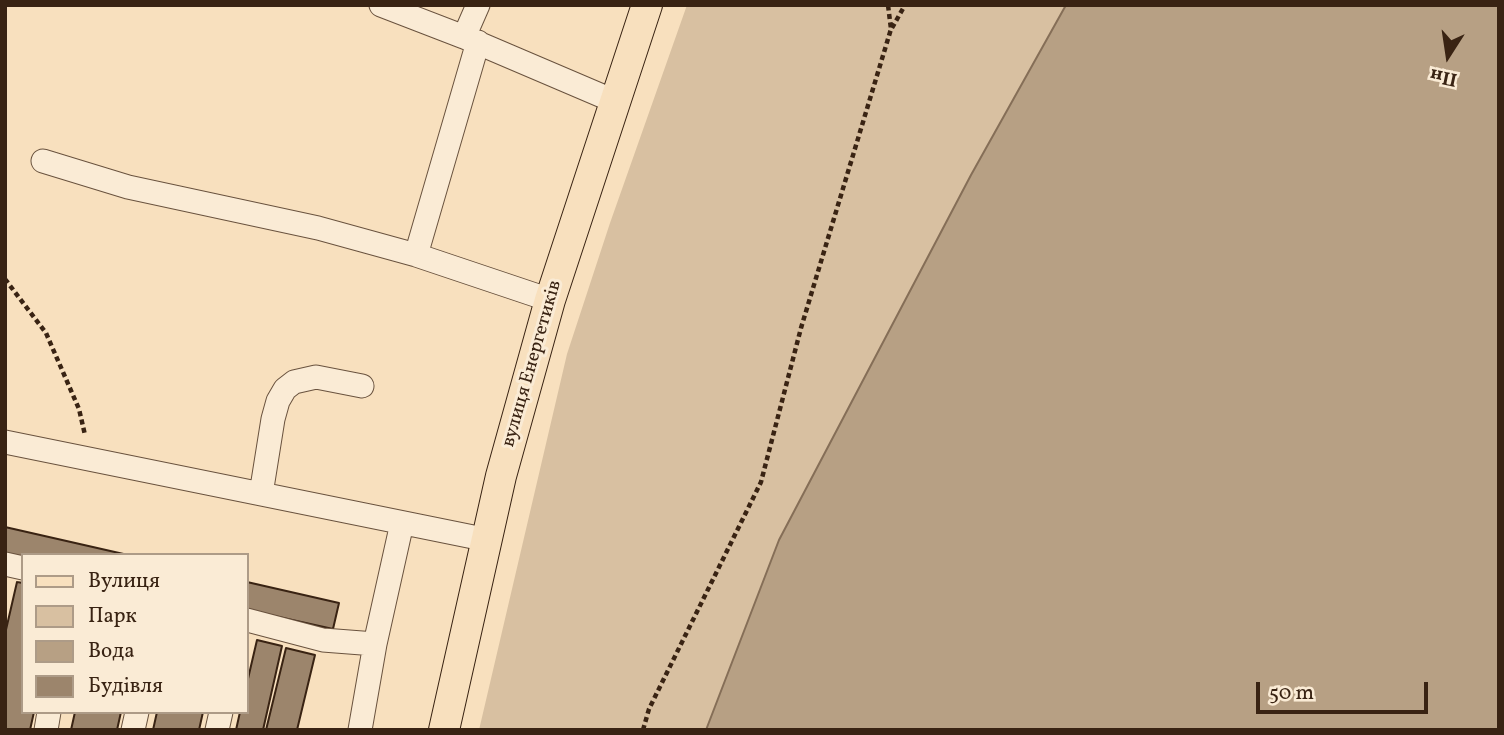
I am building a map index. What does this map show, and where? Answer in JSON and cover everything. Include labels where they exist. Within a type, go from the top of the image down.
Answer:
[{"type":"main road","name":"вулиця Енергетиків","points":[[444,730],[501,476],[550,300],[648,5]]},
{"type":"lane","points":[[416,255],[478,5]]},
{"type":"lane","points":[[389,6],[614,101]]},
{"type":"lane","points":[[43,160],[128,187],[318,228],[416,255],[550,300]]},
{"type":"lane","points":[[261,494],[273,419],[285,389],[294,382],[316,377],[362,386]]},
{"type":"lane","points":[[5,442],[488,540]]},
{"type":"lane","points":[[360,730],[375,644],[402,523]]},
{"type":"lane","points":[[248,620],[323,640],[375,644]]},
{"type":"path","points":[[888,5],[891,29]]},
{"type":"path","points":[[643,730],[649,709],[761,482],[801,328],[891,29],[905,5]]},
{"type":"path","points":[[5,279],[46,333],[79,409],[92,460]]},
{"type":"green space","points":[[687,5],[1066,5],[971,175],[779,540],[706,730],[479,730],[567,354]]},
{"type":"water","points":[[1066,5],[1499,5],[1499,730],[706,730],[779,540],[971,175]]},
{"type":"building","points":[[5,527],[119,553],[21,553],[21,559],[5,555]]},
{"type":"building","points":[[17,582],[21,583],[21,714],[34,714],[30,730],[5,730],[5,634]]},
{"type":"building","points":[[248,582],[339,603],[333,629],[248,610]]},
{"type":"building","points":[[257,640],[282,646],[263,730],[236,730],[240,714],[248,714],[248,679]]},
{"type":"building","points":[[286,648],[315,655],[297,730],[266,730]]},
{"type":"building","points":[[75,714],[121,714],[117,730],[71,730]]},
{"type":"building","points":[[157,714],[203,714],[199,730],[153,730]]}]
